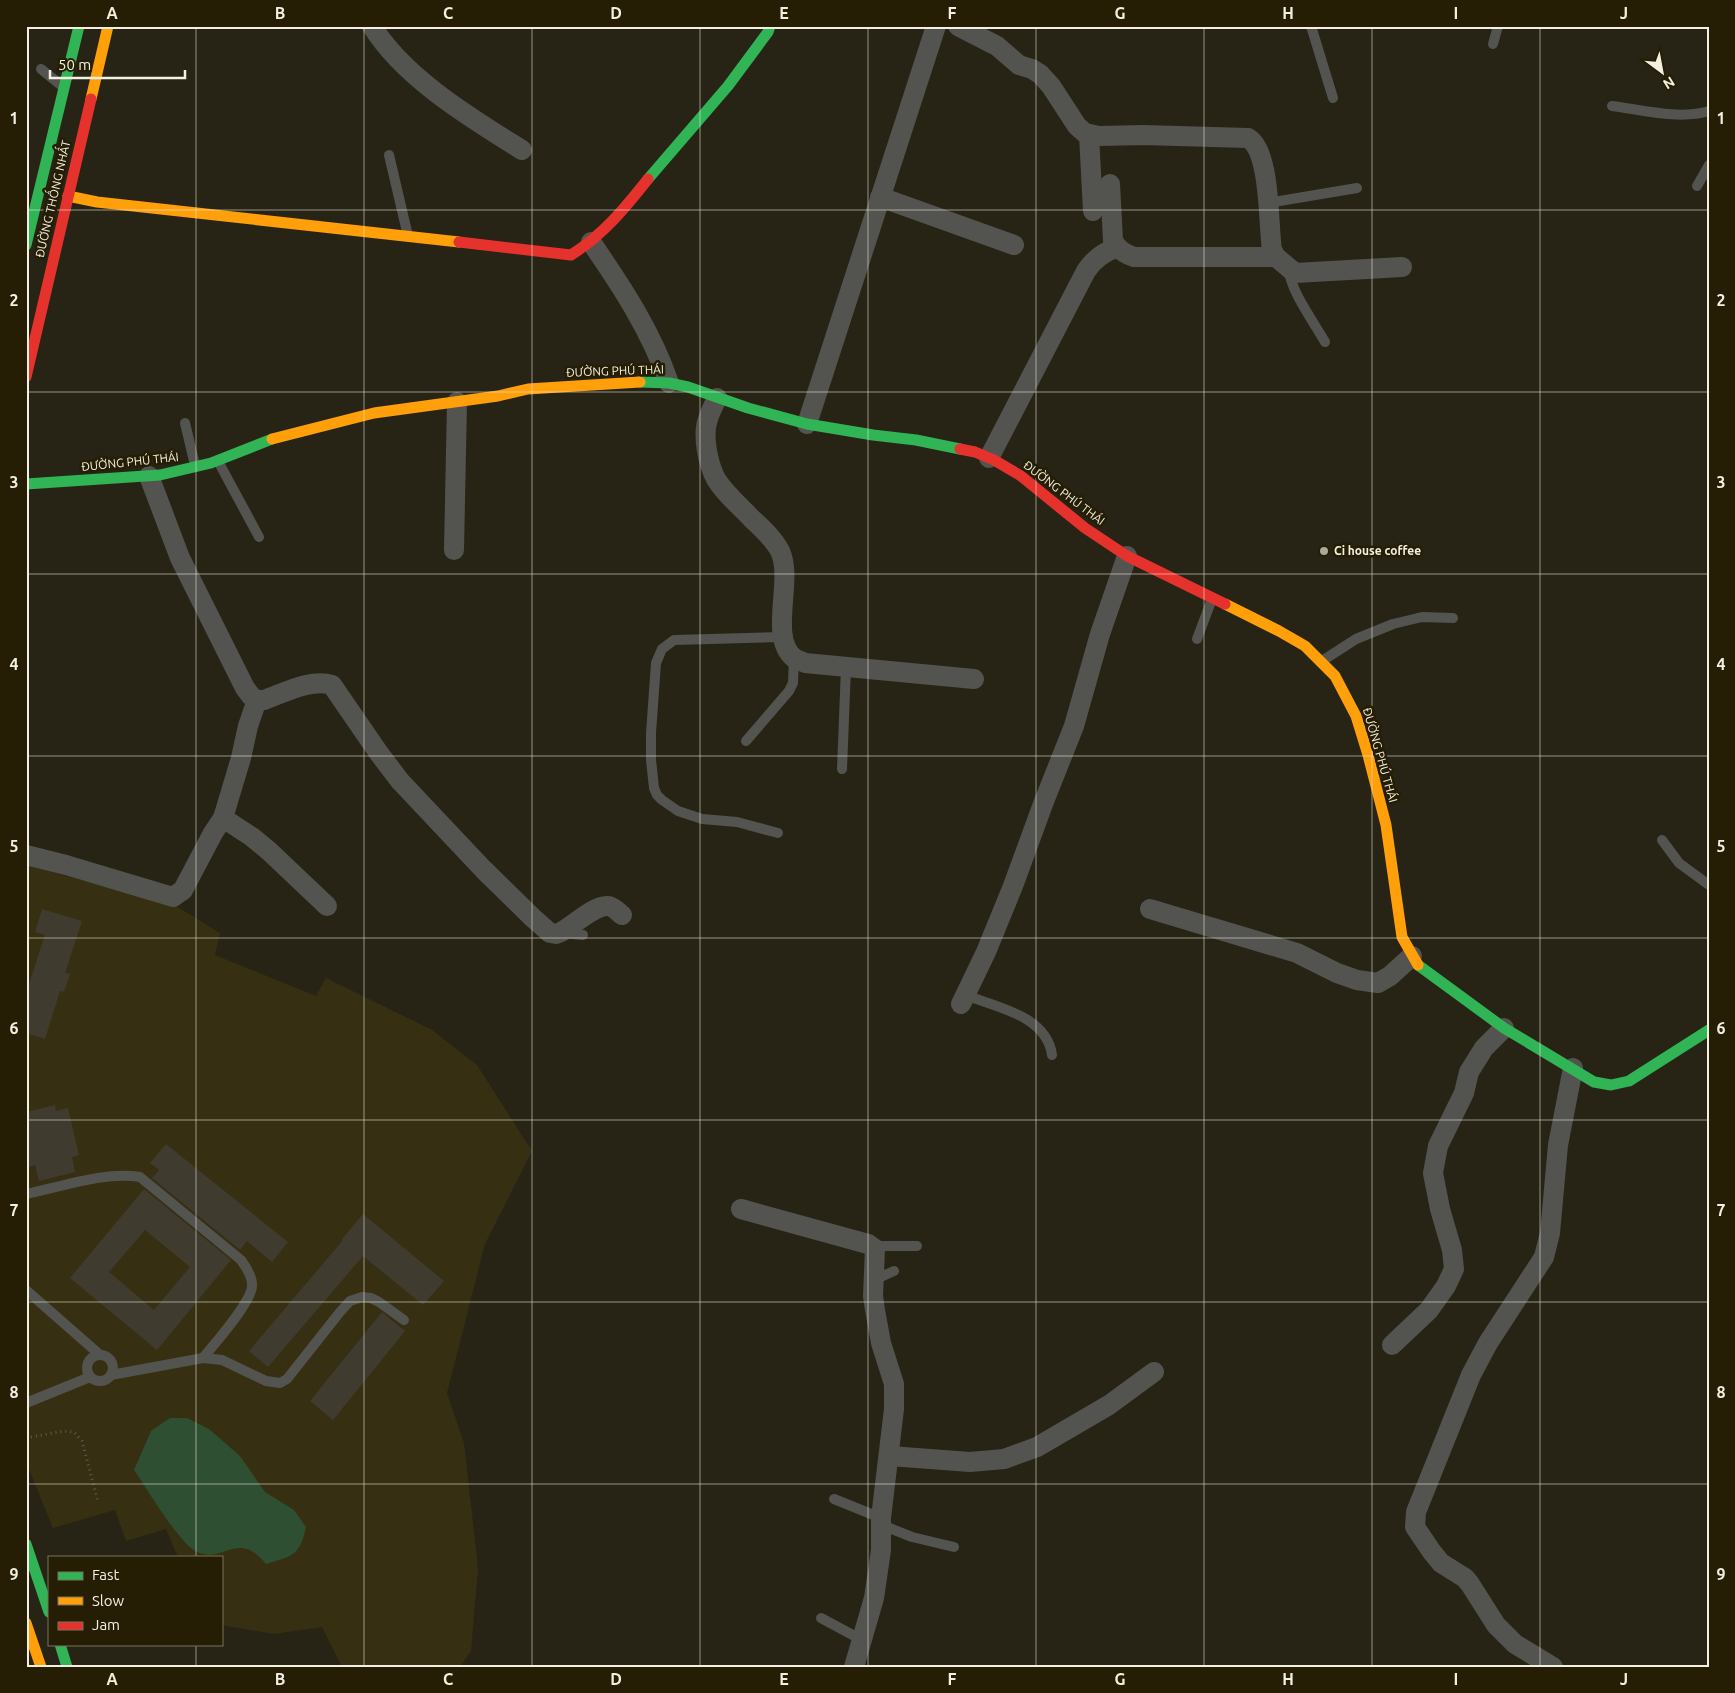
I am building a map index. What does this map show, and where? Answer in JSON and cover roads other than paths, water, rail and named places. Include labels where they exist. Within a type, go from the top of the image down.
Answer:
[{"type":"main road","name":"ĐƯỜNG THỐNG NHẤT","points":[[26,245],[33,188],[79,26]]},
{"type":"main road","name":"ĐƯỜNG THỐNG NHẤT","points":[[26,377],[108,26]]},
{"type":"main road","points":[[68,196],[96,202],[570,255],[585,248],[627,205],[679,142],[723,93],[773,28]]},
{"type":"main road","name":"ĐƯỜNG PHÚ THÁI","points":[[26,484],[149,476],[196,468],[281,436],[374,413],[456,402],[528,389],[614,383],[669,383],[688,387],[718,398],[807,424],[976,452],[1021,476],[1085,528],[1127,556],[1280,631],[1305,646],[1335,676],[1356,716],[1368,756],[1386,825],[1402,937],[1419,967],[1504,1028],[1594,1082],[1612,1085],[1629,1081],[1709,1030]]},
{"type":"main road","points":[[26,1544],[48,1609]]},
{"type":"main road","points":[[26,1624],[35,1659]]},
{"type":"main road","points":[[61,1646],[67,1667]]},
{"type":"street","points":[[372,26],[394,56],[426,85],[522,150]]},
{"type":"street","points":[[807,424],[936,26]]},
{"type":"street","points":[[958,26],[997,46],[1019,65],[1040,74],[1077,126],[1089,135],[1248,138],[1254,142],[1261,156],[1266,177],[1272,250],[1282,262],[1299,274],[1402,267]]},
{"type":"street","points":[[1089,135],[1093,212]]},
{"type":"street","points":[[1110,184],[1113,240],[1117,247],[1125,254],[1134,257],[1282,262]]},
{"type":"street","points":[[880,197],[1014,245]]},
{"type":"street","points":[[591,242],[635,308],[659,356],[669,383]]},
{"type":"street","points":[[989,458],[1086,272],[1093,261],[1099,256],[1117,247]]},
{"type":"street","points":[[718,398],[707,421],[705,436],[707,452],[716,478],[728,494],[768,534],[780,550],[784,564],[782,637],[794,658],[805,663],[974,678]]},
{"type":"street","points":[[454,550],[456,402]]},
{"type":"street","points":[[149,476],[180,558],[245,688],[257,700],[264,700],[313,684],[326,683],[332,685],[400,781],[483,870],[550,932],[556,934],[562,932],[602,907],[611,906],[622,914]]},
{"type":"street","points":[[963,1000],[1006,904],[1074,726],[1100,634],[1127,556]]},
{"type":"street","points":[[26,855],[173,897],[183,890],[223,818],[257,700]]},
{"type":"street","points":[[223,818],[258,842],[327,906]]},
{"type":"street","points":[[1150,910],[1297,953],[1337,973],[1357,980],[1378,983],[1390,976],[1412,956]]},
{"type":"street","points":[[1392,1345],[1429,1310],[1446,1286],[1454,1269],[1452,1250],[1440,1209],[1434,1173],[1438,1146],[1464,1093],[1469,1072],[1484,1048],[1504,1028]]},
{"type":"street","points":[[1553,1667],[1515,1644],[1496,1625],[1470,1584],[1441,1563],[1415,1527],[1416,1512],[1471,1375],[1488,1343],[1544,1257],[1550,1234],[1558,1145],[1573,1068]]},
{"type":"street","points":[[741,1209],[873,1246],[875,1251],[873,1296],[878,1327],[894,1384],[894,1408],[882,1522],[881,1550],[874,1598],[854,1667]]},
{"type":"street","points":[[890,1456],[970,1462],[1004,1459],[1037,1447],[1109,1405],[1154,1372]]},
{"type":"lane","points":[[1311,26],[1333,98]]},
{"type":"lane","points":[[1493,44],[1498,26]]},
{"type":"lane","points":[[41,69],[63,87]]},
{"type":"lane","points":[[1612,106],[1696,115],[1709,111]]},
{"type":"lane","points":[[389,155],[408,237]]},
{"type":"lane","points":[[1697,186],[1709,165]]},
{"type":"lane","points":[[1268,203],[1357,188]]},
{"type":"lane","points":[[1282,262],[1297,294],[1325,342]]},
{"type":"lane","points":[[185,423],[196,468]]},
{"type":"lane","points":[[217,460],[258,536]]},
{"type":"lane","points":[[1197,639],[1213,598]]},
{"type":"lane","points":[[1322,662],[1356,639],[1393,624],[1422,617],[1453,618]]},
{"type":"lane","points":[[778,832],[737,822],[702,819],[678,811],[662,800],[654,788],[650,732],[656,663],[662,649],[667,645],[674,640],[782,637]]},
{"type":"lane","points":[[746,741],[789,691],[793,683],[794,658]]},
{"type":"lane","points":[[842,769],[846,667]]},
{"type":"lane","points":[[1662,840],[1679,863],[1709,885]]},
{"type":"lane","points":[[562,932],[583,935]]},
{"type":"lane","points":[[963,1000],[1032,1022],[1051,1048],[1052,1055]]},
{"type":"lane","points":[[26,1194],[110,1176],[125,1174],[140,1177],[242,1260],[253,1285],[250,1298],[203,1358]]},
{"type":"lane","points":[[873,1246],[918,1246]]},
{"type":"lane","points":[[874,1280],[894,1271]]},
{"type":"lane","points":[[26,1290],[99,1354]]},
{"type":"lane","points":[[26,1403],[90,1377],[101,1381],[111,1375],[203,1358],[222,1360],[266,1381],[280,1383],[287,1379],[295,1370],[350,1301],[362,1297],[371,1298],[404,1320]]},
{"type":"lane","points":[[90,1377],[87,1366],[89,1360],[99,1354],[110,1358],[113,1364],[111,1375]]},
{"type":"lane","points":[[834,1499],[912,1536],[954,1547]]},
{"type":"lane","points":[[821,1618],[862,1640]]},
{"type":"place","name":"Ci house coffee","points":[[1324,551]]}]
